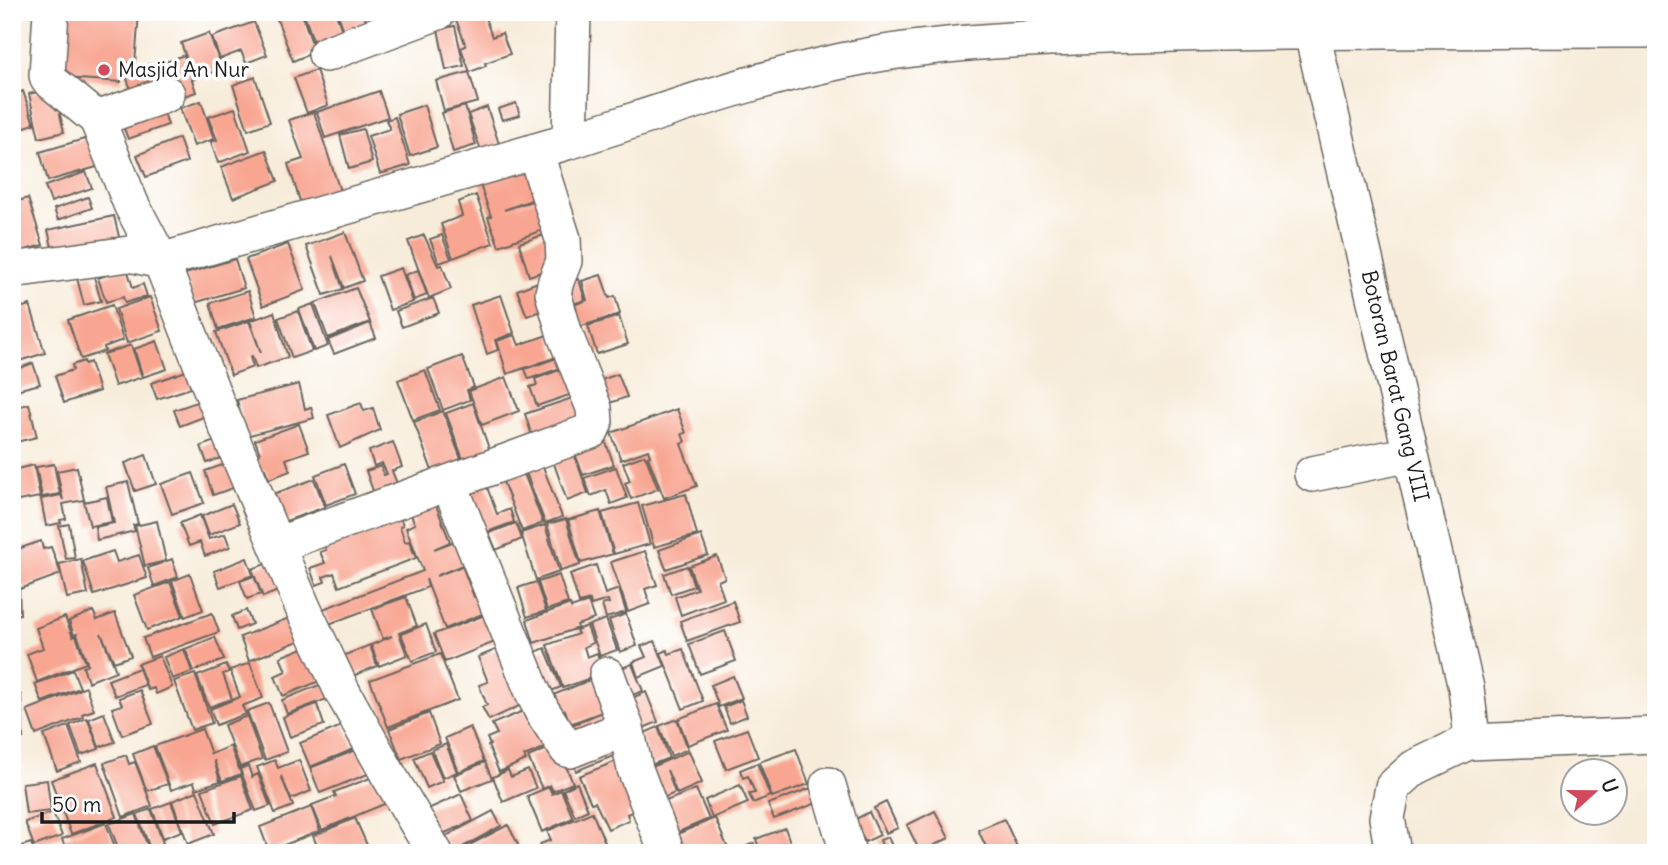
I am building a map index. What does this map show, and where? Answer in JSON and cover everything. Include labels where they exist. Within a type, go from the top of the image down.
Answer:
[{"type":"street","points":[[51,12],[48,79],[97,119],[131,204],[161,261],[215,399],[342,691],[435,853]]},
{"type":"street","points":[[326,54],[438,12]]},
{"type":"street","points":[[570,141],[573,12]]},
{"type":"street","points":[[12,270],[129,254],[161,261],[570,141],[771,76],[1011,26],[1310,21],[1656,30]]},
{"type":"street","name":"Botoran Barat Gang VIII","points":[[1310,21],[1466,688],[1471,720],[1468,742]]},
{"type":"street","points":[[97,119],[167,94]]},
{"type":"street","points":[[277,545],[590,431],[596,422],[594,408],[565,335],[554,293],[564,261],[563,239],[535,151]]},
{"type":"street","points":[[1312,474],[1411,454]]},
{"type":"street","points":[[449,483],[532,690],[542,711],[567,749],[625,728]]},
{"type":"street","points":[[607,675],[625,728],[635,769],[667,853]]},
{"type":"street","points":[[1393,853],[1387,818],[1393,787],[1413,768],[1468,742],[1656,734]]},
{"type":"street","points":[[828,785],[848,853]]},
{"type":"building","points":[[57,12],[139,12],[135,64],[122,62],[121,82],[51,77]]},
{"type":"building","points":[[301,12],[315,52],[293,61],[275,14]]},
{"type":"building","points":[[303,12],[335,12],[346,41],[317,51]]},
{"type":"building","points":[[337,12],[363,12],[371,35],[349,43]]},
{"type":"building","points":[[467,12],[483,12],[492,37],[502,33],[510,54],[470,72],[461,48],[466,46],[455,17]]},
{"type":"building","points":[[254,22],[267,55],[246,63],[241,51],[220,59],[212,37]]},
{"type":"building","points":[[455,26],[464,66],[446,70],[438,29]]},
{"type":"building","points":[[209,33],[222,69],[194,79],[181,43]]},
{"type":"building","points":[[184,55],[196,92],[175,99],[163,63]]},
{"type":"building","points":[[149,64],[152,73],[161,69],[169,88],[135,101],[125,73]]},
{"type":"building","points":[[316,70],[328,105],[307,113],[294,78]]},
{"type":"building","points":[[469,72],[478,102],[444,111],[436,81]]},
{"type":"building","points":[[255,77],[270,122],[248,130],[233,85]]},
{"type":"building","points":[[54,88],[64,132],[39,138],[29,94]]},
{"type":"building","points":[[23,91],[34,124],[14,131],[12,95]]},
{"type":"building","points":[[379,91],[388,117],[325,138],[317,112]]},
{"type":"building","points":[[160,101],[168,125],[128,139],[119,115]]},
{"type":"building","points":[[201,101],[214,139],[194,146],[180,108]]},
{"type":"building","points":[[516,103],[520,115],[502,120],[498,109]]},
{"type":"building","points":[[424,105],[437,147],[410,156],[397,114]]},
{"type":"building","points":[[465,106],[476,145],[453,152],[442,113]]},
{"type":"building","points":[[487,107],[500,147],[482,153],[468,114]]},
{"type":"building","points":[[235,108],[250,151],[218,163],[211,142],[217,140],[208,117]]},
{"type":"building","points":[[314,112],[340,191],[301,204],[288,164],[303,159],[289,120]]},
{"type":"building","points":[[395,117],[410,165],[380,174],[368,136],[390,129],[386,120]]},
{"type":"building","points":[[363,129],[372,162],[349,169],[340,135]]},
{"type":"building","points":[[91,137],[100,166],[48,181],[40,152]]},
{"type":"building","points":[[179,138],[187,162],[146,177],[137,155]]},
{"type":"building","points":[[266,150],[278,181],[233,198],[221,167]]},
{"type":"building","points":[[531,163],[540,197],[504,210],[541,198],[551,227],[499,246],[479,182]]},
{"type":"building","points":[[86,172],[92,188],[51,202],[45,186]]},
{"type":"building","points":[[476,195],[493,243],[453,258],[441,224],[462,216],[458,202]]},
{"type":"building","points":[[88,197],[92,208],[58,220],[54,209]]},
{"type":"building","points":[[28,198],[43,245],[12,254],[12,203]]},
{"type":"building","points":[[114,216],[121,245],[55,260],[48,230]]},
{"type":"building","points":[[345,232],[363,281],[344,288],[332,256],[343,289],[324,295],[306,246]]},
{"type":"building","points":[[547,234],[557,267],[529,276],[519,243]]},
{"type":"building","points":[[424,235],[438,266],[442,265],[451,289],[429,298],[408,241]]},
{"type":"building","points":[[442,235],[451,259],[439,263],[430,239]]},
{"type":"building","points":[[288,244],[305,290],[263,306],[246,259]]},
{"type":"building","points":[[235,259],[244,288],[194,303],[185,274]]},
{"type":"building","points":[[127,268],[133,288],[143,284],[147,296],[125,303],[123,297],[106,302],[98,278]]},
{"type":"building","points":[[401,268],[413,302],[390,310],[378,276]]},
{"type":"building","points":[[418,270],[427,295],[414,300],[405,275]]},
{"type":"building","points":[[93,273],[101,301],[84,305],[77,278]]},
{"type":"building","points":[[601,275],[609,298],[615,296],[620,314],[569,330],[562,309],[587,300],[582,281]]},
{"type":"building","points":[[579,279],[585,300],[564,307],[557,286]]},
{"type":"building","points":[[543,280],[546,309],[527,316],[517,290]]},
{"type":"building","points":[[356,288],[370,322],[328,338],[315,303]]},
{"type":"building","points":[[248,291],[256,317],[218,329],[210,303]]},
{"type":"building","points":[[501,295],[514,333],[495,340],[498,350],[487,354],[471,305]]},
{"type":"building","points":[[150,297],[162,331],[127,343],[116,309]]},
{"type":"building","points":[[433,298],[439,313],[402,327],[396,311]]},
{"type":"building","points":[[313,304],[328,346],[314,351],[299,309]]},
{"type":"building","points":[[30,305],[45,353],[19,361],[12,337],[12,310]]},
{"type":"building","points":[[112,305],[123,340],[104,347],[105,351],[81,359],[68,320]]},
{"type":"building","points":[[298,311],[312,351],[292,358],[278,318]]},
{"type":"building","points":[[274,312],[288,357],[256,368],[252,356],[253,367],[231,375],[216,332],[249,321],[261,353],[250,321]]},
{"type":"building","points":[[619,316],[628,344],[597,354],[588,326]]},
{"type":"building","points":[[370,323],[376,338],[334,354],[328,340]]},
{"type":"building","points":[[550,334],[557,357],[507,374],[497,341],[515,335],[519,345]]},
{"type":"building","points":[[157,341],[167,369],[143,377],[134,349]]},
{"type":"building","points":[[131,345],[142,377],[115,386],[104,354]]},
{"type":"building","points":[[565,355],[569,365],[529,379],[525,369]]},
{"type":"building","points":[[462,356],[474,387],[467,390],[470,400],[443,410],[428,369]]},
{"type":"building","points":[[84,361],[85,364],[90,362],[99,391],[64,403],[55,376],[73,370],[72,365]]},
{"type":"building","points":[[33,363],[40,384],[12,391],[12,371]]},
{"type":"building","points":[[570,366],[578,392],[537,406],[530,387],[537,385],[535,379]]},
{"type":"building","points":[[192,369],[197,386],[157,399],[151,383]]},
{"type":"building","points":[[425,370],[440,410],[413,420],[398,380]]},
{"type":"building","points":[[618,374],[627,397],[599,407],[590,384]]},
{"type":"building","points":[[506,377],[519,411],[482,425],[469,391]]},
{"type":"building","points":[[299,384],[305,409],[311,407],[314,418],[246,436],[237,400]]},
{"type":"building","points":[[578,396],[588,427],[532,436],[525,414]]},
{"type":"building","points":[[208,398],[214,413],[180,426],[174,410]]},
{"type":"building","points":[[361,403],[364,411],[373,408],[380,430],[340,448],[328,415]]},
{"type":"building","points":[[473,403],[493,460],[467,470],[446,413]]},
{"type":"building","points":[[29,404],[37,437],[12,443],[12,408]]},
{"type":"building","points":[[677,409],[686,433],[682,434],[685,442],[681,444],[697,486],[664,498],[648,457],[648,450],[621,460],[611,433]]},
{"type":"building","points":[[443,411],[462,462],[437,484],[414,422]]},
{"type":"building","points":[[299,424],[309,451],[286,459],[290,471],[269,479],[265,469],[260,471],[255,456],[260,454],[255,440]]},
{"type":"building","points":[[226,437],[233,454],[207,463],[201,446]]},
{"type":"building","points":[[604,437],[614,465],[583,475],[573,448]]},
{"type":"building","points":[[393,442],[402,467],[392,471],[402,496],[378,505],[366,471],[381,466],[384,475],[387,474],[382,463],[374,466],[369,451]]},
{"type":"building","points":[[572,448],[588,493],[567,501],[551,455]]},
{"type":"building","points":[[146,455],[156,484],[135,491],[125,463]]},
{"type":"building","points":[[645,455],[658,489],[631,499],[625,483],[630,481],[623,463]]},
{"type":"building","points":[[231,462],[239,486],[213,495],[205,471]]},
{"type":"building","points":[[54,464],[60,494],[42,497],[36,467]]},
{"type":"building","points":[[344,464],[355,494],[326,505],[315,475]]},
{"type":"building","points":[[542,464],[562,517],[545,523],[525,470]]},
{"type":"building","points":[[34,465],[40,497],[13,502],[12,470]]},
{"type":"building","points":[[77,467],[84,500],[63,504],[66,519],[60,520],[61,523],[46,526],[41,499],[61,495],[63,500],[57,471]]},
{"type":"building","points":[[616,467],[627,498],[611,504],[606,490],[591,496],[584,478]]},
{"type":"building","points":[[523,471],[543,523],[522,531],[502,479]]},
{"type":"building","points":[[193,473],[204,503],[172,514],[161,484]]},
{"type":"building","points":[[314,479],[325,507],[283,522],[273,494]]},
{"type":"building","points":[[484,479],[497,514],[510,509],[514,522],[471,538],[453,491]]},
{"type":"building","points":[[128,482],[138,524],[133,525],[135,531],[97,540],[95,527],[114,523],[106,487]]},
{"type":"building","points":[[431,492],[450,542],[434,549],[468,536],[477,559],[436,576],[462,566],[474,597],[489,591],[495,609],[445,629],[426,579],[428,587],[329,624],[323,609],[423,571],[406,528],[415,524],[406,502]]},
{"type":"building","points":[[686,494],[697,535],[654,547],[642,506]]},
{"type":"building","points":[[107,497],[112,522],[90,526],[84,502]]},
{"type":"building","points":[[638,503],[650,544],[614,554],[602,513]]},
{"type":"building","points":[[232,504],[240,523],[209,535],[202,516]]},
{"type":"building","points":[[600,511],[613,554],[581,563],[568,520]]},
{"type":"building","points":[[398,512],[405,542],[409,541],[416,558],[339,587],[334,573],[323,577],[325,582],[316,585],[310,568],[325,563],[320,552],[326,550],[322,540]]},
{"type":"building","points":[[200,515],[209,539],[225,534],[230,547],[205,556],[200,542],[189,546],[180,523]]},
{"type":"building","points":[[566,519],[580,565],[561,571],[547,524]]},
{"type":"building","points":[[157,521],[166,561],[145,566],[135,526]]},
{"type":"building","points":[[516,523],[522,539],[496,550],[489,533]]},
{"type":"building","points":[[69,524],[75,558],[66,559],[59,526]]},
{"type":"building","points":[[545,525],[559,572],[536,580],[521,533]]},
{"type":"building","points":[[701,535],[708,555],[666,569],[659,550]]},
{"type":"building","points":[[41,541],[43,549],[51,547],[61,574],[20,589],[12,569],[12,551]]},
{"type":"building","points":[[113,551],[117,562],[139,555],[147,578],[94,595],[83,561]]},
{"type":"building","points":[[645,551],[657,585],[645,589],[650,604],[628,612],[611,562]]},
{"type":"building","points":[[717,556],[725,578],[718,581],[724,599],[681,615],[675,597],[697,589],[689,566]]},
{"type":"building","points":[[247,558],[253,575],[220,587],[214,571]]},
{"type":"building","points":[[81,559],[88,594],[67,598],[59,564]]},
{"type":"building","points":[[172,559],[178,577],[154,586],[148,568]]},
{"type":"building","points":[[276,560],[286,588],[263,597],[252,569]]},
{"type":"building","points":[[596,565],[605,594],[619,589],[626,612],[606,618],[602,605],[609,603],[608,600],[591,605],[590,600],[579,603],[570,574]]},
{"type":"building","points":[[687,566],[694,586],[671,594],[664,574]]},
{"type":"building","points":[[190,574],[203,610],[185,617],[172,581]]},
{"type":"building","points":[[559,575],[568,603],[547,610],[538,582]]},
{"type":"building","points":[[254,576],[261,594],[247,599],[240,581]]},
{"type":"building","points":[[13,580],[15,588],[19,587],[20,614],[12,615]]},
{"type":"building","points":[[170,582],[183,616],[147,630],[134,595]]},
{"type":"building","points":[[536,582],[546,611],[527,617],[518,588]]},
{"type":"building","points":[[406,597],[417,626],[399,633],[407,655],[379,666],[371,645],[392,636],[383,639],[372,609]]},
{"type":"building","points":[[733,601],[740,622],[687,641],[680,621]]},
{"type":"building","points":[[588,602],[594,619],[577,625],[578,628],[534,643],[527,620],[570,604],[571,608]]},
{"type":"building","points":[[246,610],[252,624],[237,630],[232,616]]},
{"type":"building","points":[[93,611],[97,620],[115,613],[131,656],[114,662],[101,633],[116,671],[88,682],[83,667],[88,665],[77,634],[74,635],[69,621]]},
{"type":"building","points":[[212,613],[219,632],[150,657],[143,638]]},
{"type":"building","points":[[626,614],[637,646],[620,652],[609,620]]},
{"type":"building","points":[[297,615],[306,638],[249,661],[240,637]]},
{"type":"building","points":[[485,615],[495,642],[445,662],[434,634]]},
{"type":"building","points":[[65,617],[73,637],[76,636],[86,663],[37,682],[27,654],[43,648],[36,628]]},
{"type":"building","points":[[606,619],[617,650],[600,656],[589,625]]},
{"type":"building","points":[[426,624],[436,652],[412,661],[401,634]]},
{"type":"building","points":[[587,626],[593,643],[584,647],[587,657],[597,653],[604,673],[563,688],[547,645],[578,634],[576,630]]},
{"type":"building","points":[[725,631],[736,661],[700,674],[689,644]]},
{"type":"building","points":[[215,637],[224,660],[194,671],[185,649]]},
{"type":"building","points":[[655,641],[665,666],[638,677],[633,662],[646,657],[641,646]]},
{"type":"building","points":[[313,644],[327,678],[283,696],[275,676],[286,671],[280,657]]},
{"type":"building","points":[[510,644],[532,700],[489,720],[482,707],[487,705],[479,685],[488,682],[478,657]]},
{"type":"building","points":[[370,645],[377,666],[353,676],[345,655]]},
{"type":"building","points":[[545,648],[561,687],[537,697],[521,658]]},
{"type":"building","points":[[184,649],[192,672],[172,679],[164,657]]},
{"type":"building","points":[[683,649],[703,701],[683,709],[661,653],[667,650],[669,654]]},
{"type":"building","points":[[440,654],[458,700],[388,727],[370,680]]},
{"type":"building","points":[[160,656],[172,687],[156,694],[154,688],[148,690],[138,664]]},
{"type":"building","points":[[250,663],[263,698],[242,706],[246,714],[216,725],[210,709],[240,697],[230,670]]},
{"type":"building","points":[[632,664],[643,691],[622,699],[611,672]]},
{"type":"building","points":[[226,665],[229,672],[223,674],[232,699],[209,707],[197,676]]},
{"type":"building","points":[[139,668],[145,685],[115,696],[108,680]]},
{"type":"building","points":[[73,670],[80,688],[42,702],[35,684]]},
{"type":"building","points":[[195,674],[212,723],[192,730],[174,681]]},
{"type":"building","points":[[733,676],[742,698],[719,707],[711,685]]},
{"type":"building","points":[[597,677],[616,706],[580,742],[572,725],[602,712],[570,724],[565,710],[553,715],[546,698]]},
{"type":"building","points":[[329,681],[335,696],[287,714],[282,700]]},
{"type":"building","points":[[86,687],[94,710],[36,735],[27,710]]},
{"type":"building","points":[[140,690],[153,724],[122,735],[112,708],[122,705],[119,698]]},
{"type":"building","points":[[646,692],[658,722],[634,732],[622,702]]},
{"type":"building","points":[[12,695],[21,695],[23,738],[12,738]]},
{"type":"building","points":[[741,700],[747,716],[730,723],[724,707]]},
{"type":"building","points":[[269,703],[287,752],[265,760],[247,711]]},
{"type":"building","points":[[317,704],[324,725],[290,737],[283,717]]},
{"type":"building","points":[[716,704],[727,730],[688,745],[678,719]]},
{"type":"building","points":[[538,705],[554,744],[524,756],[526,760],[499,772],[488,746],[490,745],[487,738],[497,734],[492,724]]},
{"type":"building","points":[[104,713],[115,742],[99,747],[89,719]]},
{"type":"building","points":[[429,713],[440,744],[401,759],[389,729]]},
{"type":"building","points":[[247,716],[262,759],[240,767],[224,725]]},
{"type":"building","points":[[87,718],[99,749],[81,755],[70,725]]},
{"type":"building","points":[[677,719],[688,749],[671,756],[659,726]]},
{"type":"building","points":[[344,725],[354,749],[310,767],[300,743]]},
{"type":"building","points":[[68,726],[81,762],[57,771],[44,735]]},
{"type":"building","points":[[470,727],[484,761],[459,772],[445,738]]},
{"type":"building","points":[[658,727],[669,758],[651,765],[640,735]]},
{"type":"building","points":[[202,729],[211,754],[230,746],[241,774],[222,781],[214,760],[220,781],[196,789],[194,782],[171,790],[155,746]]},
{"type":"building","points":[[747,729],[758,757],[726,769],[715,741]]},
{"type":"building","points":[[616,740],[621,753],[576,771],[572,758]]},
{"type":"building","points":[[446,744],[457,772],[443,778],[432,750]]},
{"type":"building","points":[[557,745],[573,783],[553,791],[550,785],[542,789],[528,757]]},
{"type":"building","points":[[153,746],[168,784],[147,791],[133,754]]},
{"type":"building","points":[[359,749],[368,774],[320,793],[310,768]]},
{"type":"building","points":[[796,749],[809,784],[772,797],[759,762]]},
{"type":"building","points":[[430,751],[443,781],[427,788],[414,758]]},
{"type":"building","points":[[689,751],[702,783],[677,794],[667,770],[675,793],[654,802],[642,771]]},
{"type":"building","points":[[126,755],[129,764],[135,762],[152,806],[123,817],[104,763]]},
{"type":"building","points":[[624,758],[645,806],[627,814],[629,820],[608,829],[595,802],[591,803],[579,776]]},
{"type":"building","points":[[275,760],[278,768],[299,760],[311,791],[291,799],[281,776],[293,806],[275,813],[257,767]]},
{"type":"building","points":[[485,762],[492,779],[461,791],[454,775]]},
{"type":"building","points":[[97,763],[117,817],[71,834],[51,780]]},
{"type":"building","points":[[757,763],[770,796],[753,803],[749,794],[755,793],[748,776],[743,778],[740,770]]},
{"type":"building","points":[[248,766],[252,777],[258,774],[270,806],[256,811],[240,769]]},
{"type":"building","points":[[508,770],[511,777],[528,770],[536,788],[503,802],[493,777]]},
{"type":"building","points":[[378,775],[389,802],[322,830],[312,805],[336,796],[334,792]]},
{"type":"building","points":[[241,776],[253,810],[215,824],[202,790]]},
{"type":"building","points":[[47,780],[51,811],[26,814],[22,783]]},
{"type":"building","points":[[577,783],[588,810],[575,816],[563,790]]},
{"type":"building","points":[[740,785],[748,803],[712,818],[705,800]]},
{"type":"building","points":[[819,785],[825,800],[774,819],[768,804]]},
{"type":"building","points":[[549,787],[552,794],[561,790],[573,818],[542,832],[527,796]]},
{"type":"building","points":[[696,789],[709,819],[669,836],[656,805]]},
{"type":"building","points":[[197,791],[214,834],[188,844],[172,801]]},
{"type":"building","points":[[461,794],[473,821],[438,836],[426,810]]},
{"type":"building","points":[[171,802],[182,831],[163,838],[152,809]]},
{"type":"building","points":[[886,802],[898,828],[886,833],[874,808]]},
{"type":"building","points":[[311,807],[320,831],[269,851],[260,827]]},
{"type":"building","points":[[151,809],[164,846],[151,851],[137,814]]},
{"type":"building","points":[[493,811],[501,826],[452,853],[442,838]]},
{"type":"building","points":[[935,811],[949,838],[920,852],[907,825]]},
{"type":"building","points":[[53,812],[62,836],[34,846],[25,822]]},
{"type":"building","points":[[592,812],[606,845],[589,853],[544,853],[540,844],[551,840],[547,831]]},
{"type":"building","points":[[869,812],[880,835],[865,842],[854,820]]},
{"type":"building","points":[[136,814],[150,853],[120,853],[109,824]]},
{"type":"building","points":[[355,818],[367,845],[350,853],[347,845],[328,853],[320,853],[313,836]]},
{"type":"building","points":[[715,818],[729,851],[676,853],[670,837]]},
{"type":"building","points":[[1004,819],[1019,851],[989,853],[978,830]]},
{"type":"building","points":[[106,823],[117,853],[67,853],[62,839]]},
{"type":"building","points":[[508,825],[518,844],[502,853],[454,853]]},
{"type":"building","points":[[785,828],[794,853],[761,853],[756,839]]},
{"type":"building","points":[[888,837],[895,853],[885,853],[880,840]]},
{"type":"building","points":[[31,843],[35,853],[12,853],[12,849]]},
{"type":"building","points":[[754,843],[758,853],[730,853]]},
{"type":"place","name":"Masjid An Nur","points":[[104,70]]}]
